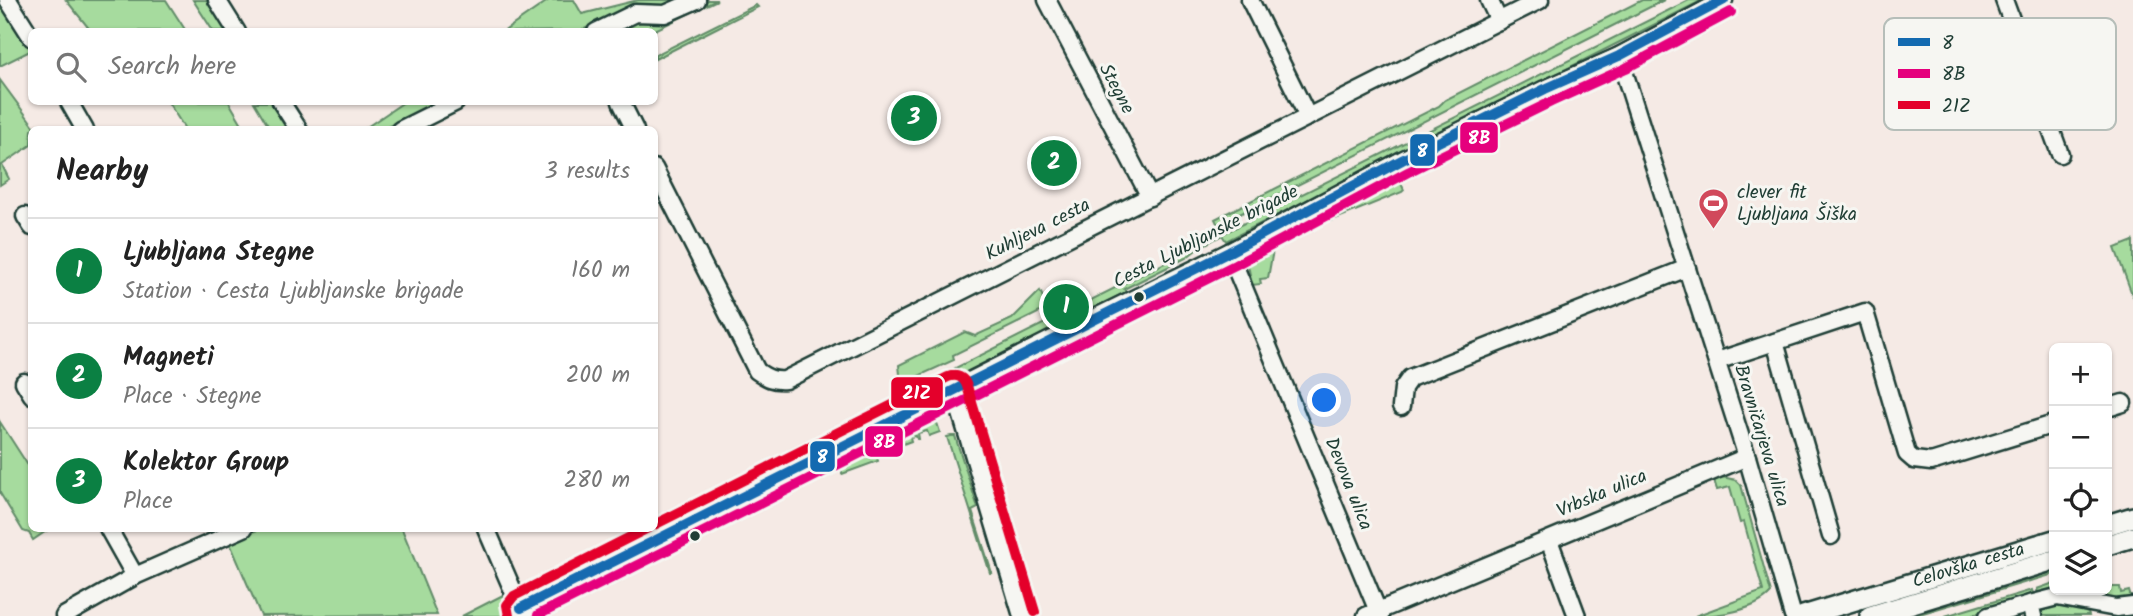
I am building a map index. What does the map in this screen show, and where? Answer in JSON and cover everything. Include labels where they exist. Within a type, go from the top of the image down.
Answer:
[{"type":"main road","points":[[2112,523],[2133,517]]},
{"type":"main road","points":[[2112,543],[2133,537]]},
{"type":"main road","name":"Celovška cesta","points":[[1803,616],[2049,542]]},
{"type":"main road","name":"Celovška cesta","points":[[1870,616],[2049,562]]},
{"type":"street","points":[[8,0],[28,32]]},
{"type":"street","points":[[217,0],[234,28]]},
{"type":"street","points":[[604,28],[635,13],[666,14],[697,0]]},
{"type":"street","name":"Stegne","points":[[1047,0],[1150,197]]},
{"type":"street","points":[[1250,0],[1308,117]]},
{"type":"street","points":[[1489,0],[1499,21]]},
{"type":"street","name":"Kuhljeva cesta","points":[[658,175],[757,371],[765,377],[785,380],[1540,0]]},
{"type":"street","name":"Cesta Ljubljanske brigade","points":[[522,612],[1086,321],[1229,253],[1402,160],[1619,55],[1724,0]]},
{"type":"street","points":[[2004,0],[2011,18]]},
{"type":"street","name":"Bravničarjeva ulica","points":[[1619,55],[1747,457],[1793,616]]},
{"type":"street","points":[[71,105],[83,126]]},
{"type":"street","points":[[283,105],[296,126]]},
{"type":"street","points":[[408,126],[450,105]]},
{"type":"street","points":[[622,105],[633,126]]},
{"type":"street","points":[[2051,130],[2060,154]]},
{"type":"street","name":"Devova ulica","points":[[1229,253],[1374,614]]},
{"type":"street","points":[[1401,407],[1403,387],[1410,378],[1687,268]]},
{"type":"street","points":[[1717,361],[1865,312],[1907,454],[1914,460],[1931,462],[2049,426]]},
{"type":"street","name":"Bravničarjeva ulica","points":[[1776,342],[1831,536]]},
{"type":"street","points":[[954,390],[1022,616]]},
{"type":"street","points":[[2112,406],[2123,403]]},
{"type":"street","name":"Vrbska ulica","points":[[1577,616],[1549,540],[1747,457]]},
{"type":"street","points":[[110,532],[135,576]]},
{"type":"street","points":[[488,532],[522,612]]},
{"type":"street","points":[[64,616],[208,535]]},
{"type":"street","points":[[1374,614],[1549,540]]},
{"type":"street","points":[[1988,616],[2031,610],[2057,597],[2116,608],[2133,606]]},
{"type":"green space","points":[[0,0],[28,44],[28,52],[0,66]]},
{"type":"green space","points":[[66,0],[166,0],[184,28],[89,28]]},
{"type":"green space","points":[[193,0],[209,0],[227,28],[211,28]]},
{"type":"green space","points":[[549,0],[574,0],[582,14],[638,0],[683,0],[666,8],[639,5],[586,28],[509,28]]},
{"type":"green space","points":[[708,0],[717,0],[658,29],[628,28],[647,18],[670,19]]},
{"type":"green space","points":[[1642,0],[1664,0],[1218,225],[1215,219]]},
{"type":"green space","points":[[1689,0],[1703,0],[1226,241],[1222,235],[1186,258],[1124,289],[1126,292],[798,457],[794,449]]},
{"type":"green space","points":[[756,5],[758,7],[658,57],[658,54]]},
{"type":"green space","points":[[0,80],[34,126],[28,126],[28,147],[2,165],[9,179],[0,185]]},
{"type":"green space","points":[[170,105],[231,105],[243,126],[183,126]]},
{"type":"green space","points":[[256,105],[274,105],[289,126],[268,126]]},
{"type":"green space","points":[[400,105],[433,105],[389,126],[368,126]]},
{"type":"green space","points":[[1397,174],[1404,190],[1402,192],[1289,238],[1273,250],[1268,278],[1260,279],[1261,284],[1252,285],[1248,265],[1257,253],[1305,227],[1307,229],[1315,225],[1314,222],[1346,200]]},
{"type":"green space","points":[[2133,241],[2133,297],[2115,248]]},
{"type":"green space","points":[[1040,291],[1048,308],[953,355],[954,360],[901,384],[899,365],[965,332],[975,336],[1012,319]]},
{"type":"green space","points":[[932,419],[936,420],[940,432],[929,436],[927,431],[918,433],[919,439],[916,436],[910,437],[911,441],[876,454],[878,461],[842,474],[842,467],[848,461]]},
{"type":"green space","points":[[0,422],[28,465],[28,532],[45,532],[33,540],[29,533],[23,531],[0,493]]},
{"type":"green space","points":[[955,436],[978,508],[972,511],[992,573],[947,437]]},
{"type":"green space","points":[[1722,477],[1736,480],[1741,485],[1771,593],[1746,608],[1695,616],[1763,591],[1744,522],[1740,523],[1730,487],[1717,490],[1714,480]]},
{"type":"green space","points":[[252,532],[403,532],[437,615],[261,616],[229,541]]},
{"type":"green space","points":[[2049,569],[2049,575],[1913,616],[1890,616]]},
{"type":"green space","points":[[2049,585],[2049,595],[2112,595],[2112,587],[2120,587],[2121,593],[2129,591],[2132,601],[2124,603],[2038,594],[2037,589]]},
{"type":"green space","points":[[2032,590],[2034,596],[1968,616],[1945,616]]},
{"type":"green space","points":[[507,593],[516,616],[462,616]]},
{"type":"green space","points":[[2058,603],[2088,613],[2089,616],[2038,616],[2037,609]]},
{"type":"transit line","name":"8","points":[[521,608],[1229,252],[1402,160],[1545,89],[1619,56],[1724,0]]},
{"type":"transit line","name":"8B","points":[[538,615],[1235,265],[1408,172],[1626,68],[1731,12]]},
{"type":"transit line","name":"21Z","points":[[658,523],[948,377],[957,376],[962,378],[967,386],[1035,612]]},
{"type":"transit line","name":"21Z","points":[[509,616],[507,605],[514,596],[640,532]]},
{"type":"place","name":"Kolektor Group","points":[[914,118]]},
{"type":"place","name":"Magneti","points":[[1054,163]]},
{"type":"place","name":"clever fit Ljubljana Šiška","points":[[1714,231]]},
{"type":"place","name":"Ljubljana Stegne","points":[[1066,307]]}]
